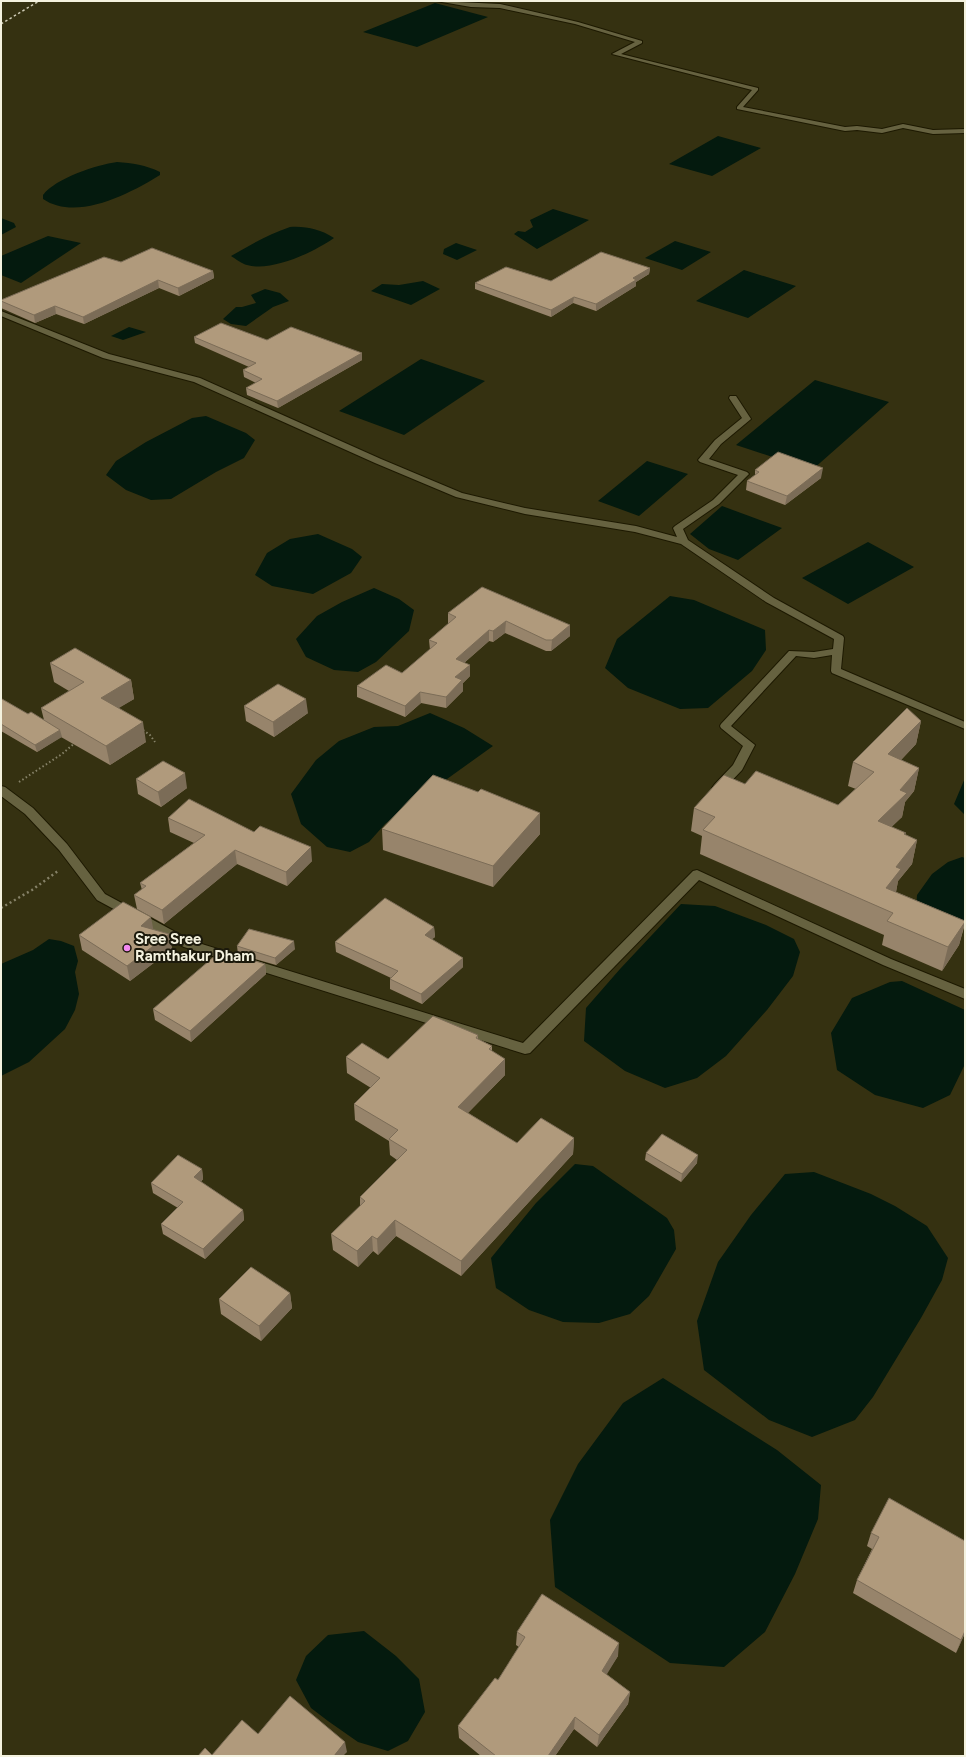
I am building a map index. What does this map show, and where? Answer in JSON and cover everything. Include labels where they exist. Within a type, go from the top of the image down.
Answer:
[{"type":"street","points":[[439,1],[471,5],[500,6],[576,22],[640,42],[615,54],[756,89],[739,108],[845,129],[858,128],[882,131],[903,126],[933,132],[965,131]]},
{"type":"street","points":[[1,313],[106,356],[197,380],[378,461],[459,495],[525,511],[636,529],[684,542],[770,600],[839,638],[836,671],[965,726]]},
{"type":"street","points":[[684,542],[678,528],[716,502],[744,474],[703,460],[718,442],[747,419],[732,398]]},
{"type":"street","points":[[718,788],[738,767],[749,745],[725,726],[793,654],[814,655],[838,651]]},
{"type":"street","points":[[2,791],[29,811],[63,847],[101,897],[188,944],[526,1049],[697,874],[887,962],[965,994]]},
{"type":"path","points":[[137,727],[150,735],[155,742]]},
{"type":"path","points":[[2,791],[62,754],[77,741]]},
{"type":"path","points":[[1,908],[32,890],[73,860]]},
{"type":"shaded area","points":[[435,3],[488,17],[417,47],[363,32]]},
{"type":"shaded area","points":[[718,136],[761,148],[712,176],[669,164]]},
{"type":"shaded area","points":[[117,162],[144,166],[160,172],[160,175],[119,197],[87,206],[72,207],[57,205],[43,199],[43,195],[49,189],[57,183],[77,173]]},
{"type":"shaded area","points":[[553,209],[589,220],[537,249],[514,234],[518,231],[525,232],[533,227],[530,220]]},
{"type":"shaded area","points":[[1,218],[14,223],[16,227],[1,235]]},
{"type":"shaded area","points":[[290,227],[313,229],[334,238],[304,255],[268,266],[247,265],[231,256],[267,236]]},
{"type":"shaded area","points":[[48,236],[81,243],[21,283],[1,275],[1,256]]},
{"type":"shaded area","points":[[675,241],[711,252],[682,270],[645,258]]},
{"type":"shaded area","points":[[456,243],[477,250],[457,260],[443,254],[444,249]]},
{"type":"shaded area","points":[[744,270],[796,286],[748,318],[696,301]]},
{"type":"shaded area","points":[[423,281],[440,289],[411,305],[371,291],[382,284],[399,285]]},
{"type":"shaded area","points":[[265,289],[280,293],[289,301],[273,307],[246,326],[231,324],[223,319],[236,307],[256,303],[251,295]]},
{"type":"shaded area","points":[[129,327],[146,332],[123,340],[111,336]]},
{"type":"shaded area","points":[[421,359],[485,381],[404,435],[339,411]]},
{"type":"shaded area","points":[[815,380],[889,402],[812,470],[736,445]]},
{"type":"shaded area","points":[[206,416],[246,433],[255,440],[244,458],[216,472],[171,499],[151,500],[126,490],[106,475],[116,461],[146,442],[192,418]]},
{"type":"shaded area","points":[[647,461],[688,474],[639,516],[598,501]]},
{"type":"shaded area","points":[[722,506],[782,528],[738,560],[709,549],[690,534]]},
{"type":"shaded area","points":[[318,534],[352,549],[362,557],[351,573],[313,594],[272,586],[255,575],[267,553],[290,539]]},
{"type":"shaded area","points":[[868,542],[914,567],[848,604],[802,578]]},
{"type":"shaded area","points":[[374,588],[399,599],[414,610],[409,631],[376,662],[358,672],[334,670],[306,657],[296,639],[317,616],[342,602]]},
{"type":"shaded area","points":[[670,596],[694,600],[765,630],[766,650],[752,671],[708,708],[680,709],[628,688],[605,668],[617,639]]},
{"type":"shaded area","points":[[430,713],[464,728],[493,746],[447,779],[430,788],[385,824],[369,842],[350,852],[327,847],[301,824],[291,794],[316,760],[339,741],[374,727],[398,726]]},
{"type":"shaded area","points":[[965,778],[965,815],[954,804]]},
{"type":"shaded area","points":[[962,857],[965,858],[965,926],[948,928],[916,910],[917,895],[932,874],[948,862]]},
{"type":"shaded area","points":[[681,904],[715,906],[766,925],[794,939],[800,952],[793,976],[767,1010],[726,1056],[697,1078],[665,1088],[625,1071],[584,1041],[586,1008]]},
{"type":"shaded area","points":[[49,939],[61,941],[74,946],[78,961],[75,972],[79,994],[75,1010],[65,1029],[29,1062],[1,1076],[1,964],[33,950]]},
{"type":"shaded area","points":[[902,981],[965,1010],[965,1064],[950,1095],[923,1108],[875,1095],[837,1070],[831,1033],[852,998],[890,982]]},
{"type":"shaded area","points":[[575,1164],[593,1166],[667,1218],[674,1230],[676,1249],[649,1296],[630,1314],[599,1323],[563,1322],[529,1310],[496,1288],[491,1258],[536,1203]]},
{"type":"shaded area","points":[[814,1172],[871,1194],[895,1206],[927,1226],[948,1258],[942,1280],[921,1318],[873,1397],[855,1420],[812,1437],[769,1420],[704,1370],[697,1321],[718,1262],[751,1215],[785,1174]]},
{"type":"shaded area","points":[[663,1378],[777,1450],[821,1485],[818,1519],[795,1574],[765,1632],[724,1667],[670,1663],[555,1587],[550,1520],[578,1464],[623,1403]]},
{"type":"shaded area","points":[[364,1631],[396,1656],[419,1679],[425,1712],[408,1741],[388,1751],[358,1742],[311,1708],[296,1680],[306,1656],[328,1635]]},
{"type":"building","points":[[152,248],[213,271],[178,288],[158,280],[83,317],[55,306],[34,315],[1,301],[104,257],[121,262]]},
{"type":"building","points":[[601,252],[650,268],[633,278],[636,280],[596,304],[574,297],[551,310],[475,283],[506,267],[551,281]]},
{"type":"building","points":[[221,323],[267,340],[291,327],[362,353],[277,401],[246,388],[262,379],[243,370],[256,363],[194,337]]},
{"type":"building","points":[[778,452],[823,468],[787,496],[747,481],[759,472],[755,470]]},
{"type":"building","points":[[482,587],[570,625],[552,640],[546,640],[506,621],[493,631],[489,630],[456,659],[470,665],[455,677],[462,680],[446,697],[420,692],[405,706],[357,686],[386,665],[402,673],[437,643],[429,640],[456,617],[448,613]]},
{"type":"building","points":[[75,648],[131,680],[101,698],[143,722],[106,746],[41,708],[84,682],[50,663]]},
{"type":"building","points":[[278,684],[306,699],[273,722],[244,706]]},
{"type":"building","points":[[2,699],[28,714],[31,712],[60,730],[35,745],[1,724]]},
{"type":"building","points":[[907,708],[921,721],[888,754],[919,768],[900,790],[907,793],[878,821],[906,833],[904,834],[917,840],[896,867],[901,869],[886,888],[965,921],[948,947],[887,921],[893,913],[703,830],[715,817],[694,808],[724,775],[745,784],[756,771],[838,805],[874,772],[853,762]]},
{"type":"building","points":[[163,761],[185,773],[158,792],[136,779]]},
{"type":"building","points":[[433,775],[478,792],[481,789],[540,813],[493,866],[382,829]]},
{"type":"building","points":[[189,799],[254,832],[260,826],[311,847],[286,872],[235,850],[162,910],[134,895],[146,886],[140,883],[205,835],[168,818]]},
{"type":"building","points":[[385,898],[434,927],[425,935],[463,958],[421,994],[390,979],[398,971],[335,942]]},
{"type":"building","points":[[123,902],[151,917],[141,926],[169,934],[127,966],[79,935]]},
{"type":"building","points":[[249,929],[294,941],[275,958],[237,946]]},
{"type":"building","points":[[230,953],[265,964],[190,1031],[153,1009],[217,954],[227,957]]},
{"type":"building","points":[[433,1016],[478,1035],[476,1038],[492,1046],[489,1049],[505,1059],[458,1107],[517,1143],[541,1118],[574,1138],[461,1261],[395,1220],[377,1239],[372,1236],[357,1251],[331,1234],[365,1201],[360,1197],[407,1150],[389,1139],[398,1130],[354,1104],[380,1078],[346,1057],[362,1043],[388,1059]]},
{"type":"building","points":[[662,1134],[698,1155],[682,1174],[646,1153]]},
{"type":"building","points":[[178,1155],[202,1169],[194,1177],[243,1210],[203,1249],[161,1224],[183,1202],[151,1183]]},
{"type":"building","points":[[251,1267],[290,1293],[259,1326],[219,1299]]},
{"type":"building","points":[[889,1498],[965,1541],[965,1631],[961,1640],[857,1580],[879,1537],[871,1533]]},
{"type":"building","points":[[542,1594],[619,1643],[602,1671],[630,1692],[599,1735],[575,1717],[548,1756],[496,1756],[458,1726],[495,1678],[498,1680],[525,1637],[517,1632]]},
{"type":"building","points":[[290,1696],[345,1742],[334,1756],[198,1756],[205,1748],[212,1755],[242,1720],[258,1734]]},
{"type":"railway","points":[[1,24],[39,1]]},
{"type":"place","name":"Sree Sree Ramthakur Dham","points":[[127,948]]}]
